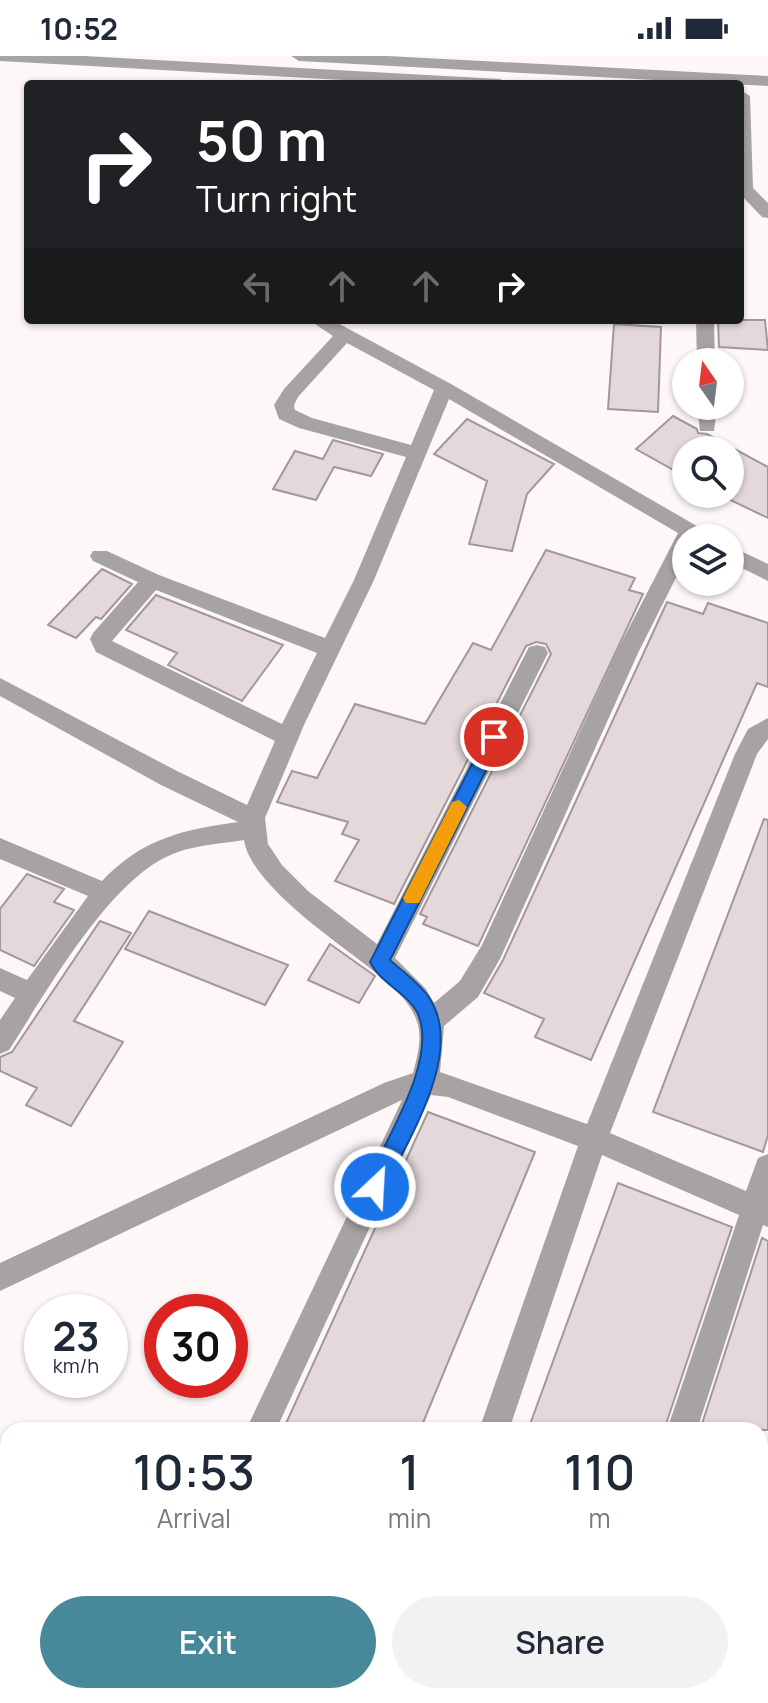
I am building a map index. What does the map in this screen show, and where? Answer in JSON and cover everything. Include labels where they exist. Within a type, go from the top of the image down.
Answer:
[{"type":"street","points":[[0,56],[363,80]]},
{"type":"street","points":[[299,56],[768,81]]},
{"type":"street","points":[[694,56],[702,78]]},
{"type":"street","points":[[744,96],[768,98]]},
{"type":"street","points":[[744,166],[746,201],[768,213]]},
{"type":"street","points":[[325,324],[444,388],[676,524]]},
{"type":"street","points":[[705,324],[706,348]]},
{"type":"street","points":[[344,335],[291,393],[284,405],[286,414],[306,423],[417,453]]},
{"type":"street","points":[[265,1422],[424,1082],[431,1058],[430,1022],[422,1003],[380,962],[285,886],[259,848],[252,824],[288,737],[364,580],[444,388]]},
{"type":"street","points":[[707,420],[707,426]]},
{"type":"street","points":[[100,556],[152,580],[330,649]]},
{"type":"street","points":[[744,560],[768,573]]},
{"type":"street","points":[[430,1022],[469,989],[491,951],[628,651],[672,575]]},
{"type":"street","points":[[152,580],[106,631],[101,639],[104,646],[288,737]]},
{"type":"street","points":[[380,962],[537,653]]},
{"type":"street","points":[[0,686],[252,824]]},
{"type":"street","points":[[497,1422],[594,1139],[746,754],[756,735],[768,727]]},
{"type":"street","points":[[0,1042],[106,893],[131,867],[167,846],[252,824]]},
{"type":"street","points":[[0,848],[106,893]]},
{"type":"street","points":[[0,979],[32,994]]},
{"type":"street","points":[[5,1269],[393,1091],[424,1082],[448,1085],[594,1139],[762,1211]]},
{"type":"street","points":[[685,1422],[762,1211],[768,1167]]},
{"type":"building","points":[[765,320],[768,350],[719,347],[718,324]]},
{"type":"building","points":[[614,324],[661,327],[658,412],[608,409]]},
{"type":"building","points":[[672,417],[672,420],[680,420],[697,429],[698,433],[711,436],[672,436],[672,469],[636,449]]},
{"type":"building","points":[[467,419],[554,464],[527,494],[512,551],[469,544],[487,481],[434,454]]},
{"type":"building","points":[[333,440],[383,454],[371,476],[334,467],[316,500],[273,489],[295,451],[323,459]]},
{"type":"building","points":[[744,454],[768,467],[768,518],[744,506]]},
{"type":"building","points":[[546,550],[635,578],[629,590],[643,594],[478,946],[423,924],[427,917],[420,914],[551,654],[546,644],[536,642],[526,646],[394,904],[335,881],[359,840],[342,834],[348,822],[277,802],[292,771],[317,778],[355,704],[425,724],[473,643],[491,650]]},
{"type":"building","points":[[102,569],[132,584],[101,619],[96,617],[76,638],[48,625]]},
{"type":"building","points":[[156,595],[283,645],[242,701],[168,665],[177,653],[126,630]]},
{"type":"building","points":[[667,602],[703,614],[708,603],[768,623],[768,687],[757,683],[591,1060],[535,1037],[544,1019],[484,993],[503,960]]},
{"type":"building","points":[[764,819],[768,820],[768,1135],[763,1152],[653,1112]]},
{"type":"building","points":[[27,874],[64,889],[54,902],[74,910],[34,966],[0,950],[0,909]]},
{"type":"building","points":[[149,911],[288,965],[265,1005],[125,949]]},
{"type":"building","points":[[100,921],[131,933],[74,1021],[123,1042],[71,1126],[26,1105],[37,1088],[0,1071],[0,1057],[12,1052]]},
{"type":"building","points":[[330,944],[375,976],[359,1003],[308,980]]},
{"type":"building","points":[[428,1112],[535,1152],[423,1422],[287,1422]]},
{"type":"building","points":[[618,1183],[732,1227],[667,1422],[531,1422]]},
{"type":"building","points":[[762,1238],[768,1241],[768,1422],[703,1422]]},
{"type":"slow traffic","points":[[412,898],[459,807]]},
{"type":"route","points":[[375,1187],[424,1082],[431,1058],[430,1022],[422,1003],[380,962],[494,737]]}]
